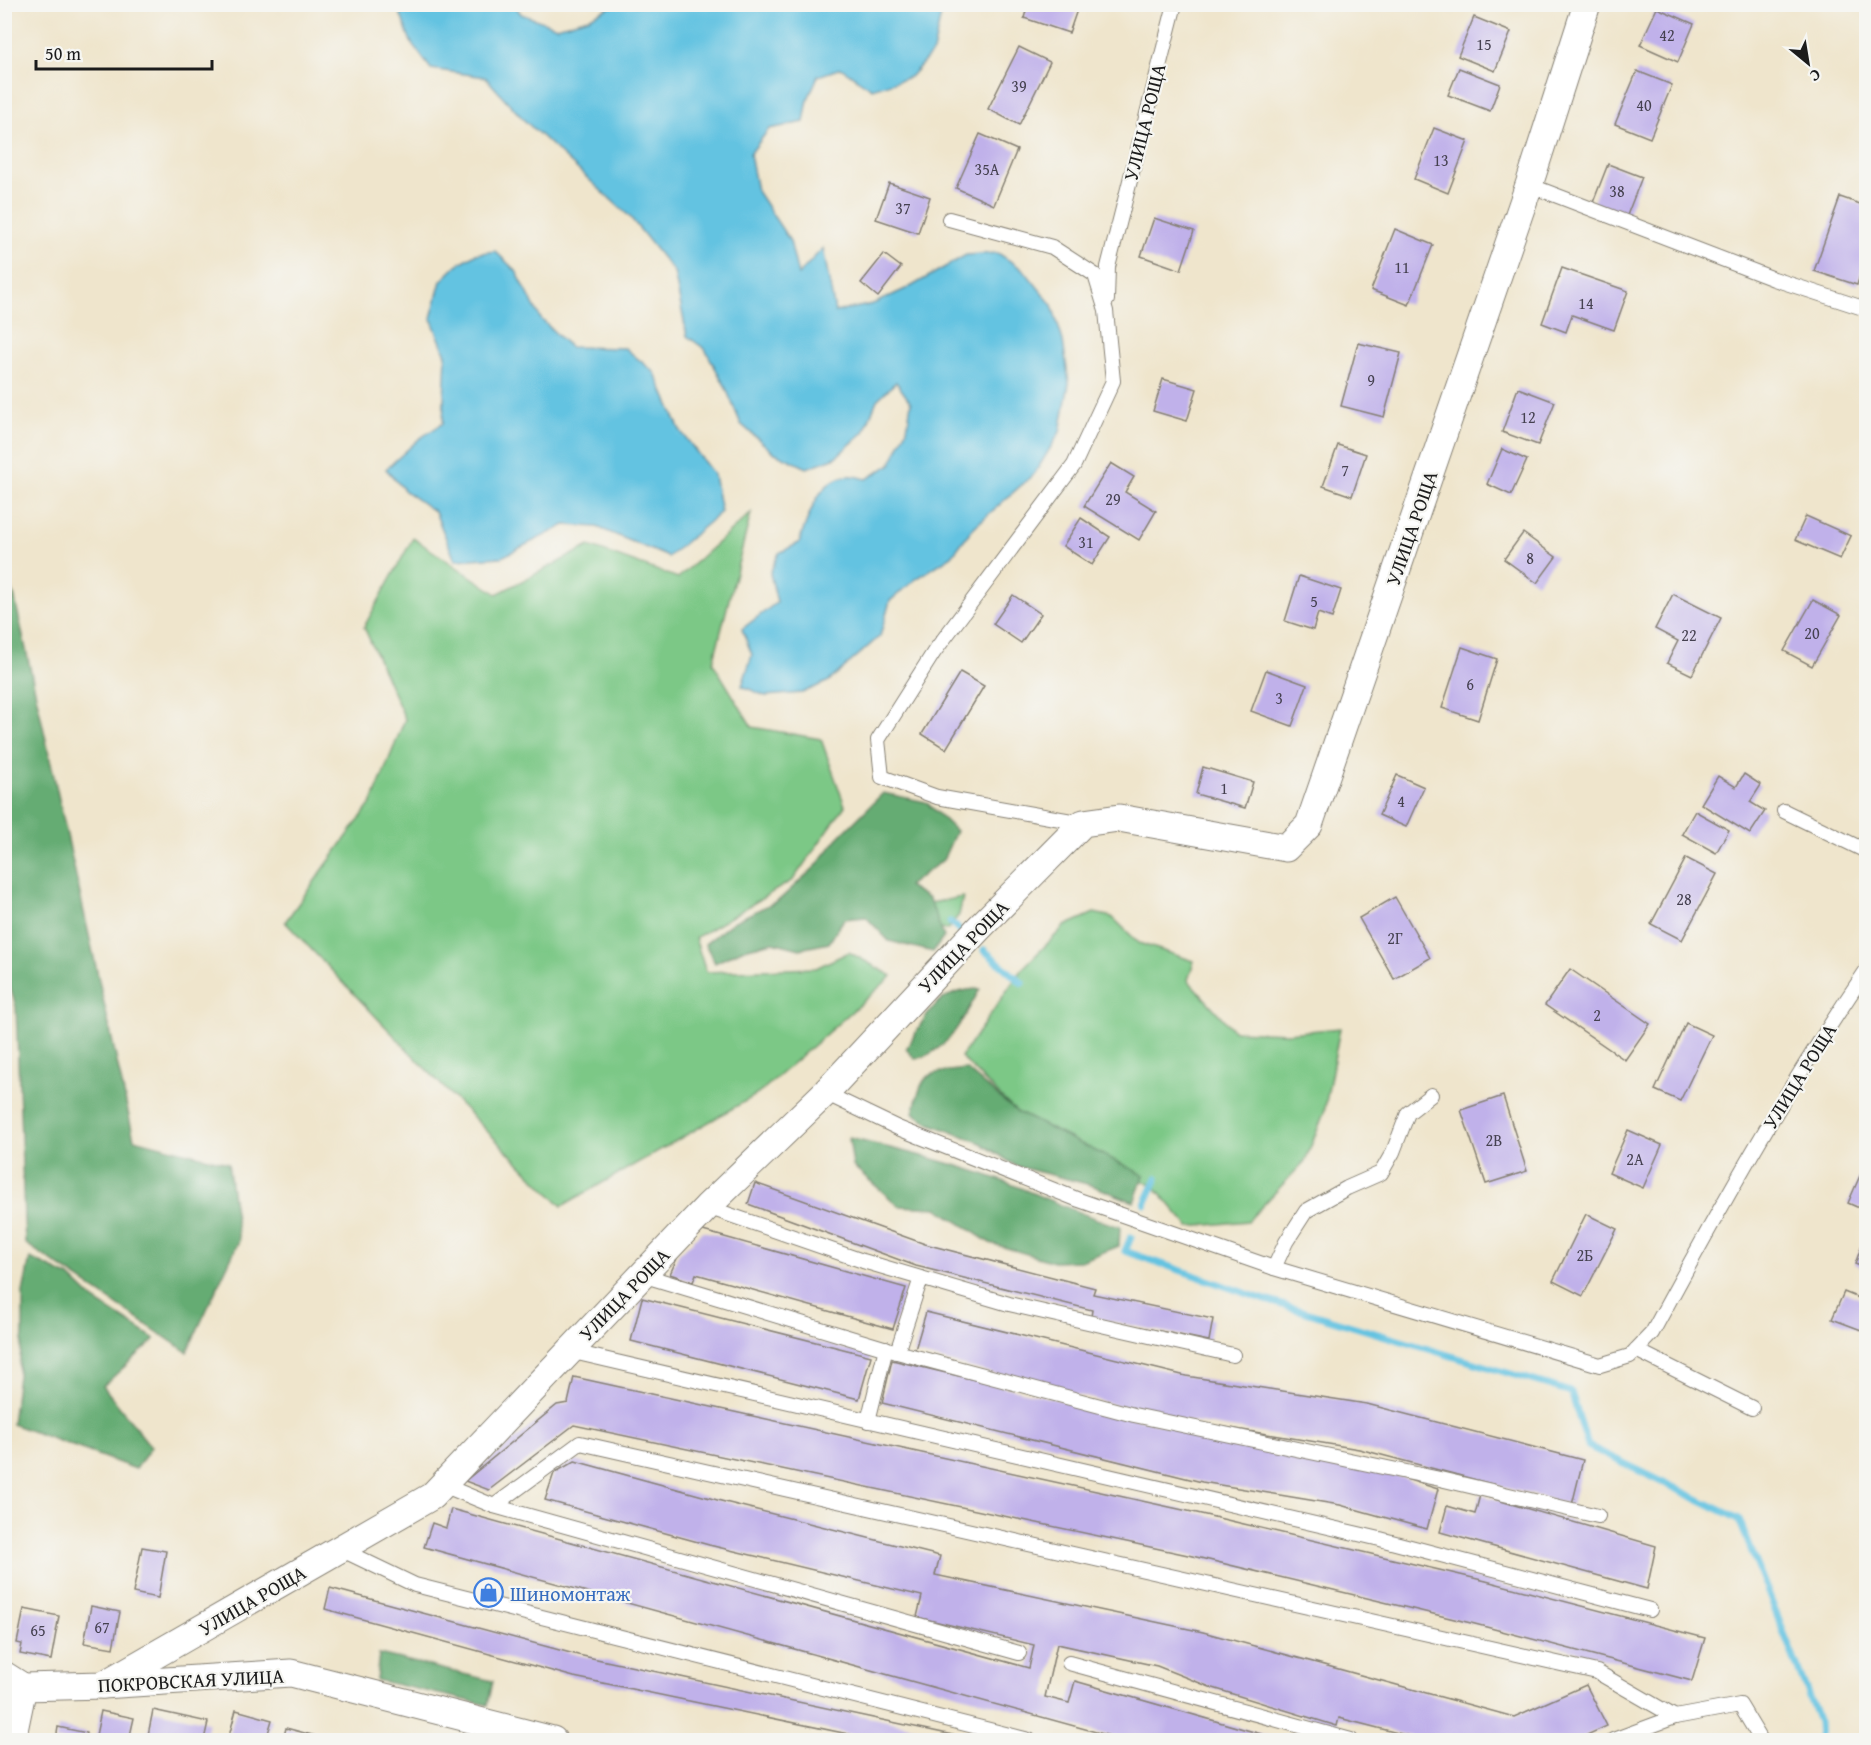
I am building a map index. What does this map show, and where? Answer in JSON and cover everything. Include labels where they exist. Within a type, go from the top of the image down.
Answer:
[{"type":"street","name":"УЛИЦА РОЩА","points":[[103,1686],[432,1496],[707,1207],[825,1093],[978,929],[1083,823],[1119,818],[1286,848],[1309,825],[1529,185],[1587,4]]},
{"type":"street","name":"ПОКРОВСКАЯ УЛИЦА","points":[[14,1681],[103,1686],[291,1673],[553,1740]]},
{"type":"street","points":[[12,1740],[14,1681]]},
{"type":"lane","name":"УЛИЦА РОЩА","points":[[1083,823],[937,797],[882,777],[878,740],[934,652],[1074,465],[1113,381],[1106,311],[1108,267],[1175,4]]},
{"type":"lane","points":[[1529,185],[1774,279],[1866,309]]},
{"type":"lane","name":"УЛИЦА РОЩА","points":[[949,219],[1052,247],[1095,275],[1106,311]]},
{"type":"lane","points":[[1784,811],[1866,851]]},
{"type":"lane","name":"УЛИЦА РОЩА","points":[[1636,1350],[1652,1333],[1752,1152],[1812,1050],[1866,971]]},
{"type":"lane","points":[[825,1093],[898,1128],[1069,1196],[1274,1268],[1600,1365],[1630,1356],[1636,1350],[1752,1408]]},
{"type":"lane","points":[[1274,1268],[1286,1242],[1306,1211],[1347,1188],[1382,1173],[1394,1152],[1408,1113],[1431,1095]]},
{"type":"lane","points":[[707,1207],[921,1278],[1009,1304],[1233,1355]]},
{"type":"lane","points":[[642,1275],[892,1350],[1134,1415],[1440,1479],[1598,1516]]},
{"type":"lane","points":[[868,1421],[892,1350],[921,1278]]},
{"type":"lane","points":[[569,1351],[1380,1539],[1650,1610]]},
{"type":"lane","points":[[495,1506],[580,1443],[1597,1672],[1676,1717]]},
{"type":"lane","points":[[443,1485],[495,1506],[1019,1653]]},
{"type":"lane","points":[[340,1549],[415,1585],[1029,1740]]},
{"type":"lane","points":[[1069,1663],[1351,1740]]},
{"type":"lane","points":[[1613,1740],[1676,1717],[1740,1705],[1761,1740]]},
{"type":"green space","points":[[751,513],[713,663],[752,727],[821,739],[845,806],[793,880],[695,938],[706,972],[816,968],[849,952],[892,976],[758,1094],[562,1206],[455,1099],[285,922],[372,802],[405,719],[364,627],[413,538],[497,594],[589,546],[678,578]]},
{"type":"green space","points":[[4,579],[14,595],[134,1139],[228,1163],[239,1241],[187,1352],[25,1243],[16,1007],[4,967]]},
{"type":"green space","points":[[883,793],[926,802],[956,831],[943,860],[908,886],[929,899],[944,937],[933,952],[889,941],[866,917],[844,919],[829,943],[800,949],[773,942],[744,949],[715,963],[705,944],[733,922],[779,900],[816,866],[837,839]]},
{"type":"green space","points":[[963,897],[959,915],[947,930],[930,928],[916,913],[931,903]]},
{"type":"green space","points":[[1094,913],[1112,917],[1139,943],[1194,961],[1188,980],[1234,1031],[1288,1033],[1340,1028],[1324,1113],[1305,1161],[1248,1221],[1189,1227],[1152,1184],[1067,1163],[961,1057],[1021,970],[1065,926]]},
{"type":"green space","points":[[980,989],[961,1022],[946,1041],[927,1055],[915,1059],[906,1049],[934,1007],[942,999],[952,994]]},
{"type":"green space","points":[[966,1069],[1017,1112],[1144,1175],[1134,1202],[1091,1185],[1016,1166],[981,1143],[931,1124],[913,1113],[920,1089],[927,1077],[941,1072]]},
{"type":"green space","points":[[849,1138],[969,1169],[1120,1227],[1119,1246],[1081,1261],[1054,1262],[990,1243],[937,1208],[899,1206],[853,1166]]},
{"type":"green space","points":[[30,1258],[70,1277],[94,1300],[155,1339],[103,1386],[151,1447],[136,1469],[12,1424],[23,1334],[23,1292]]},
{"type":"green space","points":[[379,1654],[493,1681],[488,1705],[376,1680]]},
{"type":"water","points":[[397,5],[515,5],[521,14],[557,27],[588,18],[614,5],[943,5],[933,52],[910,77],[872,89],[841,68],[818,76],[808,99],[804,122],[769,129],[750,154],[757,191],[790,241],[798,275],[823,248],[835,312],[873,304],[912,286],[966,255],[998,253],[1024,270],[1052,305],[1063,341],[1069,383],[1060,432],[1035,473],[972,529],[952,556],[916,579],[890,601],[880,636],[829,681],[802,693],[765,696],[742,686],[752,655],[742,629],[777,602],[770,573],[779,553],[799,543],[810,512],[821,492],[838,479],[855,476],[867,479],[891,464],[907,429],[911,403],[896,382],[877,400],[864,432],[836,457],[807,468],[773,452],[741,424],[725,386],[705,349],[687,336],[674,272],[630,217],[525,121],[485,77],[431,69],[411,42]]},
{"type":"water","points":[[495,251],[516,271],[541,319],[570,347],[625,348],[655,373],[680,430],[714,475],[721,512],[668,557],[597,527],[565,525],[502,557],[455,560],[435,512],[405,491],[386,469],[419,439],[443,423],[446,355],[431,318],[441,281],[457,265],[475,254]]},
{"type":"building","points":[[1028,4],[1079,4],[1069,33],[1024,18]]},
{"type":"building","points":[[1657,8],[1694,24],[1678,62],[1640,45]]},
{"type":"building","points":[[1474,17],[1511,32],[1495,71],[1458,56]]},
{"type":"building","points":[[1019,47],[1050,62],[1019,125],[988,109]]},
{"type":"building","points":[[1459,68],[1500,84],[1490,111],[1448,95]]},
{"type":"building","points":[[1637,71],[1672,85],[1650,138],[1615,124]]},
{"type":"building","points":[[1434,128],[1468,141],[1448,193],[1414,179]]},
{"type":"building","points":[[980,134],[1017,150],[994,205],[956,188]]},
{"type":"building","points":[[1608,164],[1642,177],[1626,218],[1592,205]]},
{"type":"building","points":[[889,183],[930,197],[918,233],[876,219]]},
{"type":"building","points":[[1840,197],[1866,206],[1866,257],[1857,285],[1814,271]]},
{"type":"building","points":[[1154,218],[1194,231],[1181,270],[1141,256]]},
{"type":"building","points":[[1395,229],[1433,245],[1409,305],[1371,290]]},
{"type":"building","points":[[884,254],[901,267],[878,297],[861,283]]},
{"type":"building","points":[[1562,268],[1628,291],[1614,330],[1572,315],[1566,332],[1542,323]]},
{"type":"building","points":[[1358,343],[1401,353],[1384,417],[1341,406]]},
{"type":"building","points":[[1163,379],[1197,389],[1187,421],[1153,411]]},
{"type":"building","points":[[1518,388],[1555,402],[1538,445],[1502,432]]},
{"type":"building","points":[[1338,445],[1366,454],[1352,496],[1323,486]]},
{"type":"building","points":[[1502,449],[1527,460],[1511,495],[1487,484]]},
{"type":"building","points":[[1111,463],[1134,477],[1125,492],[1156,511],[1139,540],[1084,506]]},
{"type":"building","points":[[1806,516],[1851,536],[1840,559],[1795,540]]},
{"type":"building","points":[[1081,518],[1110,537],[1092,565],[1063,546]]},
{"type":"building","points":[[1523,533],[1556,557],[1537,583],[1504,559]]},
{"type":"building","points":[[1299,576],[1341,590],[1332,618],[1318,613],[1313,630],[1285,621]]},
{"type":"building","points":[[1673,594],[1721,618],[1692,675],[1667,663],[1678,641],[1655,629]]},
{"type":"building","points":[[1013,595],[1041,614],[1021,643],[993,624]]},
{"type":"building","points":[[1813,600],[1841,615],[1812,666],[1784,651]]},
{"type":"building","points":[[1462,647],[1497,659],[1478,720],[1442,708]]},
{"type":"building","points":[[1266,670],[1307,685],[1292,726],[1251,711]]},
{"type":"building","points":[[960,672],[984,686],[946,749],[922,734]]},
{"type":"building","points":[[1203,767],[1253,782],[1245,808],[1196,794]]},
{"type":"building","points":[[1744,774],[1761,785],[1750,802],[1765,811],[1750,834],[1701,804],[1718,776],[1736,787]]},
{"type":"building","points":[[1397,775],[1424,787],[1406,827],[1379,815]]},
{"type":"building","points":[[1695,811],[1729,830],[1716,853],[1682,834]]},
{"type":"building","points":[[1686,858],[1717,874],[1682,940],[1651,924]]},
{"type":"building","points":[[1395,897],[1430,958],[1394,979],[1359,918]]},
{"type":"building","points":[[1570,969],[1650,1024],[1625,1060],[1545,1005]]},
{"type":"building","points":[[1686,1023],[1712,1035],[1680,1101],[1655,1090]]},
{"type":"building","points":[[1503,1096],[1527,1171],[1486,1184],[1461,1110]]},
{"type":"building","points":[[1628,1130],[1662,1145],[1643,1188],[1609,1173]]},
{"type":"building","points":[[1866,1162],[1866,1211],[1848,1203]]},
{"type":"building","points":[[755,1183],[925,1244],[1095,1288],[1093,1294],[1213,1319],[1209,1341],[1091,1317],[1092,1310],[916,1266],[748,1204]]},
{"type":"building","points":[[1586,1214],[1617,1229],[1583,1296],[1553,1281]]},
{"type":"building","points":[[703,1231],[906,1288],[893,1329],[696,1274],[693,1282],[670,1274],[679,1254]]},
{"type":"building","points":[[1866,1234],[1866,1268],[1855,1264]]},
{"type":"building","points":[[1844,1292],[1866,1301],[1864,1331],[1832,1319]]},
{"type":"building","points":[[642,1298],[871,1356],[859,1399],[631,1341]]},
{"type":"building","points":[[926,1312],[1186,1376],[1367,1404],[1583,1460],[1572,1505],[1359,1449],[1163,1417],[914,1353]]},
{"type":"building","points":[[892,1360],[1213,1437],[1345,1460],[1438,1489],[1427,1529],[1340,1505],[1202,1482],[882,1403]]},
{"type":"building","points":[[574,1377],[1197,1513],[1486,1581],[1705,1638],[1692,1681],[1475,1624],[1188,1555],[574,1425],[489,1490],[465,1481],[557,1405],[568,1403]]},
{"type":"building","points":[[575,1461],[721,1501],[940,1556],[935,1575],[1203,1632],[1514,1717],[1586,1685],[1607,1726],[1576,1740],[1425,1740],[1339,1718],[1337,1726],[1210,1687],[1157,1666],[1057,1644],[1045,1697],[1069,1703],[1075,1681],[1282,1740],[1125,1740],[424,1547],[432,1523],[446,1528],[451,1509],[1029,1668],[1034,1645],[917,1617],[922,1596],[709,1545],[545,1500],[554,1473]]},
{"type":"building","points":[[1480,1495],[1656,1546],[1647,1589],[1440,1532],[1447,1506],[1475,1514]]},
{"type":"building","points":[[142,1547],[166,1551],[158,1598],[133,1593]]},
{"type":"building","points":[[330,1588],[578,1655],[976,1740],[877,1740],[574,1677],[325,1609]]},
{"type":"building","points":[[91,1606],[120,1612],[113,1648],[84,1643]]},
{"type":"building","points":[[24,1609],[59,1616],[51,1660],[20,1654],[22,1644],[17,1643]]},
{"type":"building","points":[[153,1710],[208,1722],[204,1740],[147,1740]]},
{"type":"building","points":[[236,1710],[272,1720],[266,1740],[228,1740]]},
{"type":"building","points":[[101,1711],[134,1718],[129,1740],[95,1740]]},
{"type":"building","points":[[58,1727],[87,1733],[85,1740],[56,1740]]},
{"type":"building","points":[[286,1728],[316,1736],[315,1740],[283,1740]]},
{"type":"waterway","points":[[950,922],[961,931]]},
{"type":"waterway","points":[[984,950],[1022,983]]},
{"type":"waterway","points":[[1145,1204],[1157,1178]]},
{"type":"waterway","points":[[1131,1237],[1125,1251],[1259,1298],[1571,1392],[1588,1446],[1739,1519],[1819,1722],[1820,1740]]},
{"type":"place","name":"Шиномонтаж","points":[[489,1593]]}]
